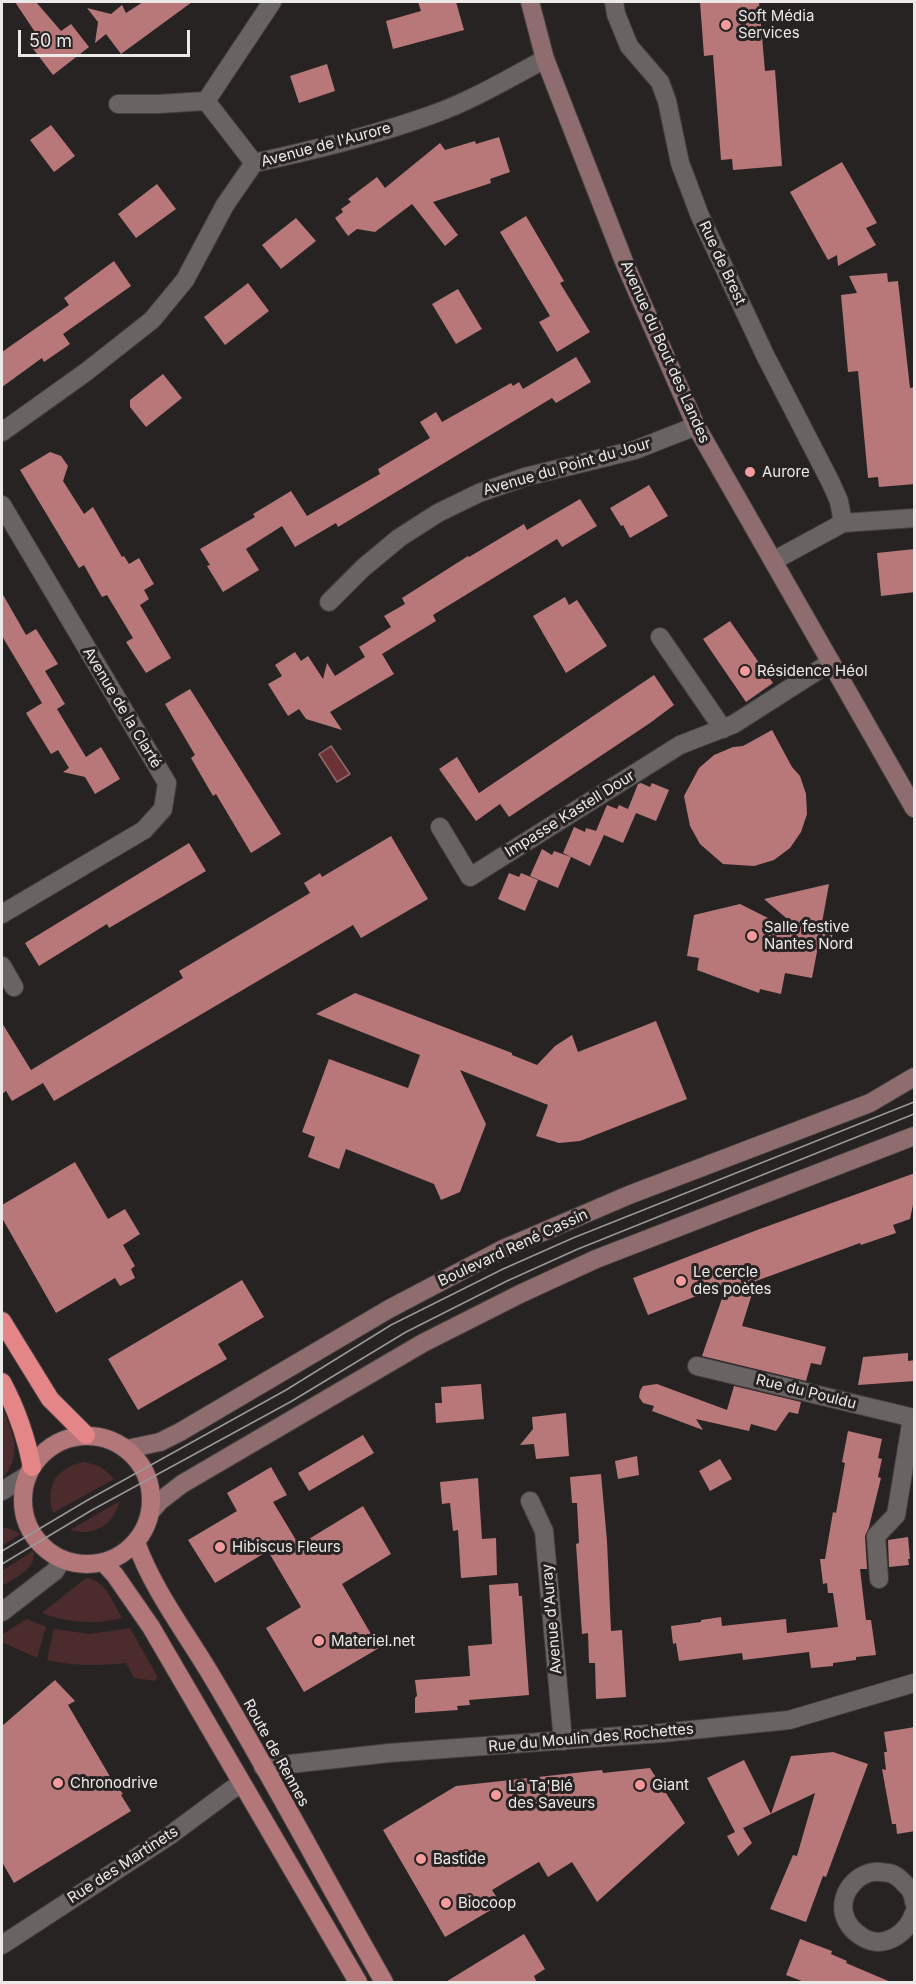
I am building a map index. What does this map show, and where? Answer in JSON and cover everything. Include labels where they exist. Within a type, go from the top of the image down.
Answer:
[{"type":"highway","points":[[2,1321],[50,1399],[86,1436]]},
{"type":"highway","points":[[2,1382],[24,1430],[30,1471]]},
{"type":"main road","name":"Avenue du Bout des Landes","points":[[530,2],[545,59],[625,264],[696,426],[915,808]]},
{"type":"main road","name":"Boulevard René Cassin","points":[[127,1449],[160,1442],[180,1432],[389,1309],[503,1250],[629,1195],[870,1103],[915,1077]]},
{"type":"main road","points":[[151,1510],[151,1490],[140,1462],[127,1449],[108,1439],[86,1436],[71,1438],[43,1453],[30,1471],[23,1500],[28,1525],[46,1548],[62,1559],[82,1563],[103,1562],[126,1551],[136,1542],[143,1532],[151,1510],[159,1500],[182,1484],[423,1343],[596,1259],[915,1136]]},
{"type":"main road","name":"Route de Rennes","points":[[136,1542],[167,1604],[214,1680],[384,1983]]},
{"type":"main road","points":[[103,1562],[116,1575],[151,1627],[358,1983]]},
{"type":"street","points":[[206,100],[272,2]]},
{"type":"street","name":"Rue de Brest","points":[[614,2],[616,14],[629,46],[660,82],[667,100],[680,163],[700,216],[765,355],[830,481],[839,501],[843,523]]},
{"type":"street","name":"Avenue de l'Aurore","points":[[2,432],[86,372],[152,320],[185,280],[225,205],[254,163],[373,135],[432,115],[488,90],[545,59]]},
{"type":"street","points":[[118,104],[158,104],[206,100]]},
{"type":"street","points":[[206,100],[254,163]]},
{"type":"street","name":"Avenue du Point du Jour","points":[[329,602],[363,568],[399,538],[438,513],[479,492],[525,477],[636,450],[696,426]]},
{"type":"street","name":"Avenue de la Clarté","points":[[2,505],[167,783],[163,809],[144,830],[2,914]]},
{"type":"street","points":[[773,561],[843,523],[915,518]]},
{"type":"street","points":[[660,636],[723,729]]},
{"type":"street","name":"Impasse Kastell Dour","points":[[440,827],[470,877],[680,745],[734,724],[831,662]]},
{"type":"street","points":[[2,966],[14,987]]},
{"type":"street","name":"Rue du Pouldu","points":[[697,1366],[913,1418]]},
{"type":"street","points":[[879,1579],[876,1536],[896,1515],[913,1418]]},
{"type":"street","points":[[2,1491],[30,1471]]},
{"type":"street","name":"Avenue d'Auray","points":[[530,1500],[544,1531],[563,1741]]},
{"type":"street","points":[[2,1612],[55,1571],[62,1559]]},
{"type":"street","name":"Rue du Moulin des Rochettes","points":[[263,1767],[789,1720],[915,1683]]},
{"type":"street","name":"Rue des Martinets","points":[[2,1945],[170,1836],[242,1784]]},
{"type":"street","points":[[914,1895],[895,1874],[871,1871],[856,1879],[845,1894],[844,1914],[854,1932],[869,1941],[891,1941],[911,1925],[915,1913]]},
{"type":"shaded area","points":[[331,746],[350,774],[337,782],[319,754]]},
{"type":"shaded area","points":[[2,1407],[13,1435],[15,1452],[9,1470],[2,1479]]},
{"type":"shaded area","points":[[84,1462],[101,1468],[114,1479],[53,1513],[51,1494],[55,1479],[66,1469]]},
{"type":"shaded area","points":[[120,1501],[113,1517],[102,1527],[87,1532],[70,1530]]},
{"type":"shaded area","points":[[2,1527],[14,1530],[20,1534],[2,1546]]},
{"type":"shaded area","points":[[33,1551],[34,1557],[29,1567],[4,1585],[2,1571]]},
{"type":"shaded area","points":[[86,1578],[93,1579],[103,1587],[122,1618],[102,1622],[82,1622],[42,1613]]},
{"type":"shaded area","points":[[26,1619],[46,1627],[37,1658],[2,1642],[2,1635]]},
{"type":"shaded area","points":[[130,1628],[157,1676],[156,1681],[134,1678],[126,1663],[86,1665],[47,1660],[54,1629],[90,1634]]},
{"type":"building","points":[[15,2],[36,2],[61,31],[71,24],[89,47],[53,75],[28,42],[37,35]]},
{"type":"building","points":[[143,2],[192,2],[121,54],[106,34],[95,43],[98,22],[87,8],[111,14],[122,5],[126,13]]},
{"type":"building","points":[[418,2],[456,2],[464,30],[393,49],[386,21],[421,11]]},
{"type":"building","points":[[700,2],[759,2],[765,71],[775,70],[782,166],[733,170],[732,159],[721,160],[713,55],[704,56]]},
{"type":"building","points":[[327,64],[335,91],[299,103],[290,76]]},
{"type":"building","points":[[51,125],[75,156],[54,172],[30,140]]},
{"type":"building","points":[[499,137],[510,172],[490,179],[491,183],[433,202],[458,235],[445,246],[412,204],[375,232],[357,229],[348,236],[335,218],[343,212],[341,209],[351,202],[348,199],[377,177],[385,188],[440,143],[445,150]]},
{"type":"building","points":[[842,162],[877,223],[866,228],[876,245],[838,266],[837,255],[828,260],[790,192]]},
{"type":"building","points":[[157,184],[176,209],[136,238],[118,214]]},
{"type":"building","points":[[526,216],[564,281],[560,283],[590,332],[557,352],[539,322],[550,316],[500,232]]},
{"type":"building","points":[[296,218],[316,241],[281,269],[262,245]]},
{"type":"building","points":[[114,261],[131,286],[63,334],[70,344],[44,362],[42,358],[2,387],[2,352],[69,305],[64,298]]},
{"type":"building","points":[[887,273],[888,282],[898,281],[910,388],[915,387],[915,484],[879,487],[878,477],[868,478],[858,371],[848,372],[841,295],[857,293],[849,276]]},
{"type":"building","points":[[248,283],[269,311],[225,345],[204,317]]},
{"type":"building","points":[[458,289],[482,329],[456,344],[432,304]]},
{"type":"building","points":[[576,357],[591,382],[556,403],[552,398],[338,527],[336,523],[295,547],[282,526],[246,549],[259,570],[223,592],[207,566],[210,565],[200,549],[255,517],[253,514],[291,491],[307,516],[380,474],[378,469],[430,438],[420,422],[436,412],[442,422],[511,383],[513,386],[519,382],[523,389]]},
{"type":"building","points":[[163,374],[182,398],[146,427],[130,407],[130,400]]},
{"type":"building","points":[[50,452],[61,456],[68,466],[63,481],[84,514],[93,507],[122,557],[124,556],[129,564],[139,558],[154,584],[144,590],[149,599],[140,605],[171,658],[146,673],[126,642],[133,638],[107,595],[102,597],[84,565],[79,568],[20,470]]},
{"type":"building","points":[[649,485],[668,516],[630,538],[610,508]]},
{"type":"building","points":[[580,499],[597,526],[562,547],[557,539],[433,615],[436,621],[382,654],[394,674],[330,712],[342,730],[306,719],[299,709],[288,716],[268,684],[282,676],[275,665],[295,652],[301,661],[308,656],[323,679],[327,663],[335,676],[365,657],[359,647],[391,627],[384,616],[405,604],[402,598],[524,524],[527,530]]},
{"type":"building","points":[[915,549],[915,592],[881,596],[877,553]]},
{"type":"building","points":[[2,593],[26,635],[36,629],[58,664],[45,671],[65,704],[57,709],[86,757],[101,747],[120,779],[95,794],[85,777],[63,772],[69,768],[58,750],[51,754],[26,713],[42,703],[2,636]]},
{"type":"building","points":[[565,597],[569,605],[577,600],[607,646],[566,673],[533,616]]},
{"type":"building","name":"Résidence Héol","points":[[730,621],[773,683],[746,702],[703,639]]},
{"type":"building","points":[[654,675],[674,705],[509,817],[500,804],[476,821],[439,769],[457,757],[479,793]]},
{"type":"building","points":[[190,689],[281,834],[251,853],[216,794],[213,796],[191,758],[195,755],[165,704]]},
{"type":"building","points":[[772,730],[792,767],[800,776],[806,794],[807,814],[801,832],[790,848],[774,860],[754,866],[723,864],[700,844],[690,826],[684,796],[699,768],[714,755],[733,747],[743,746]]},
{"type":"building","points":[[652,783],[669,790],[656,821],[636,813],[623,843],[604,835],[590,866],[563,853],[574,827],[585,832],[586,828],[596,831],[607,805],[617,809],[619,805],[628,809],[638,784],[650,787]]},
{"type":"building","points":[[391,836],[428,899],[361,938],[353,925],[54,1101],[43,1083],[12,1101],[6,1091],[2,1094],[2,1023],[31,1070],[183,978],[179,971],[310,893],[304,883],[320,873],[322,877]]},
{"type":"building","points":[[189,843],[206,871],[109,928],[107,924],[39,966],[25,943]]},
{"type":"building","points":[[542,849],[552,855],[554,851],[571,857],[558,888],[530,876]]},
{"type":"building","points":[[509,873],[519,877],[521,873],[538,880],[525,911],[498,899]]},
{"type":"building","points":[[829,884],[822,923],[834,925],[831,943],[819,941],[812,978],[785,973],[781,994],[760,989],[759,993],[697,970],[699,958],[687,956],[694,915],[740,904],[796,932],[799,929],[764,899]]},
{"type":"building","points":[[355,993],[512,1053],[512,1055],[537,1065],[555,1046],[572,1035],[578,1052],[656,1021],[687,1099],[580,1141],[559,1143],[536,1136],[548,1105],[460,1070],[486,1124],[460,1192],[441,1200],[434,1184],[346,1149],[339,1169],[308,1157],[315,1137],[302,1132],[329,1059],[408,1088],[420,1055],[316,1014]]},
{"type":"building","points":[[75,1162],[108,1219],[125,1209],[140,1234],[123,1245],[135,1266],[131,1269],[135,1278],[120,1286],[115,1278],[56,1313],[2,1218],[2,1205]]},
{"type":"building","points":[[915,1173],[915,1195],[910,1219],[893,1225],[896,1233],[861,1245],[860,1243],[756,1281],[742,1326],[826,1347],[821,1365],[811,1363],[806,1381],[702,1356],[727,1284],[648,1315],[633,1278]]},
{"type":"building","points":[[242,1280],[264,1317],[218,1344],[227,1359],[138,1410],[108,1359]]},
{"type":"building","points":[[908,1353],[908,1361],[915,1360],[915,1381],[858,1385],[863,1357]]},
{"type":"building","points":[[481,1384],[484,1419],[436,1423],[435,1403],[442,1403],[441,1387]]},
{"type":"building","points":[[657,1384],[727,1410],[734,1386],[801,1402],[798,1414],[789,1412],[776,1431],[751,1424],[749,1431],[696,1419],[703,1430],[652,1411],[654,1406],[643,1403],[639,1397],[643,1386]]},
{"type":"building","points":[[566,1413],[569,1456],[536,1459],[534,1444],[520,1445],[533,1429],[532,1417]]},
{"type":"building","points":[[848,1431],[882,1439],[878,1458],[882,1459],[878,1477],[881,1478],[865,1536],[867,1569],[860,1569],[866,1620],[871,1620],[876,1655],[856,1657],[856,1660],[833,1663],[833,1666],[811,1668],[809,1652],[743,1660],[742,1653],[679,1661],[676,1643],[673,1644],[671,1626],[721,1617],[722,1626],[786,1619],[787,1633],[838,1627],[833,1593],[828,1593],[827,1583],[823,1584],[820,1559],[825,1559],[833,1512],[836,1513]]},
{"type":"building","points":[[363,1435],[374,1453],[309,1491],[298,1473]]},
{"type":"building","points":[[637,1456],[639,1475],[618,1479],[615,1461]]},
{"type":"building","points":[[720,1459],[732,1479],[710,1491],[699,1471]]},
{"type":"building","points":[[271,1467],[287,1495],[273,1502],[299,1545],[363,1506],[391,1554],[342,1584],[379,1648],[304,1692],[266,1628],[301,1607],[268,1551],[215,1583],[188,1540],[237,1511],[227,1493]]},
{"type":"building","points":[[601,1474],[611,1631],[622,1630],[626,1697],[596,1699],[595,1663],[589,1663],[588,1633],[582,1634],[576,1544],[579,1543],[577,1503],[572,1503],[570,1477]]},
{"type":"building","points":[[478,1478],[482,1539],[496,1538],[497,1575],[461,1578],[458,1530],[453,1531],[450,1503],[442,1504],[440,1482]]},
{"type":"building","points":[[908,1537],[909,1565],[889,1567],[888,1540]]},
{"type":"building","points":[[518,1583],[519,1596],[522,1596],[529,1695],[469,1700],[470,1705],[457,1706],[458,1710],[415,1713],[417,1696],[415,1680],[470,1676],[468,1646],[492,1644],[489,1585]]},
{"type":"building","name":"Chronodrive","points":[[55,1680],[75,1701],[68,1705],[112,1780],[123,1794],[121,1795],[131,1811],[14,1883],[2,1862],[2,1726]]},
{"type":"building","points":[[915,1727],[915,1831],[897,1834],[896,1824],[892,1824],[882,1769],[886,1770],[884,1752],[887,1752],[884,1732]]},
{"type":"building","points":[[833,1752],[868,1764],[826,1877],[823,1876],[806,1922],[770,1909],[793,1855],[797,1856],[815,1793],[771,1814],[791,1756]]},
{"type":"building","points":[[744,1760],[771,1814],[743,1828],[752,1843],[738,1856],[727,1836],[735,1832],[707,1778]]},
{"type":"building","points":[[650,1768],[685,1823],[597,1902],[572,1862],[548,1877],[539,1862],[492,1890],[501,1904],[445,1937],[383,1830],[456,1786],[602,1770],[603,1773]]},
{"type":"building","points":[[524,1934],[545,1969],[534,1976],[537,1983],[444,1983]]},
{"type":"building","points":[[800,1939],[832,1951],[831,1954],[847,1961],[846,1963],[893,1983],[807,1983],[786,1975]]},
{"type":"tram line","points":[[2,1551],[86,1501],[286,1390],[391,1325],[503,1269],[573,1238],[914,1102]]},
{"type":"tram line","points":[[2,1564],[92,1510],[292,1401],[406,1332],[507,1281],[578,1249],[914,1114]]},
{"type":"place","name":"Soft Média Services","points":[[726,25]]},
{"type":"place","name":"Aurore","points":[[750,472]]},
{"type":"place","name":"Résidence Héol","points":[[745,671]]},
{"type":"place","name":"Salle festive Nantes Nord","points":[[752,936]]},
{"type":"place","name":"Le cercle des poètes","points":[[681,1281]]},
{"type":"place","name":"Hibiscus Fleurs","points":[[220,1547]]},
{"type":"place","name":"Materiel.net","points":[[319,1641]]},
{"type":"place","name":"Chronodrive","points":[[58,1783]]},
{"type":"place","name":"Giant","points":[[640,1785]]},
{"type":"place","name":"La Ta'Blé des Saveurs","points":[[496,1795]]},
{"type":"place","name":"Bastide","points":[[421,1859]]},
{"type":"place","name":"Biocoop","points":[[446,1903]]}]
